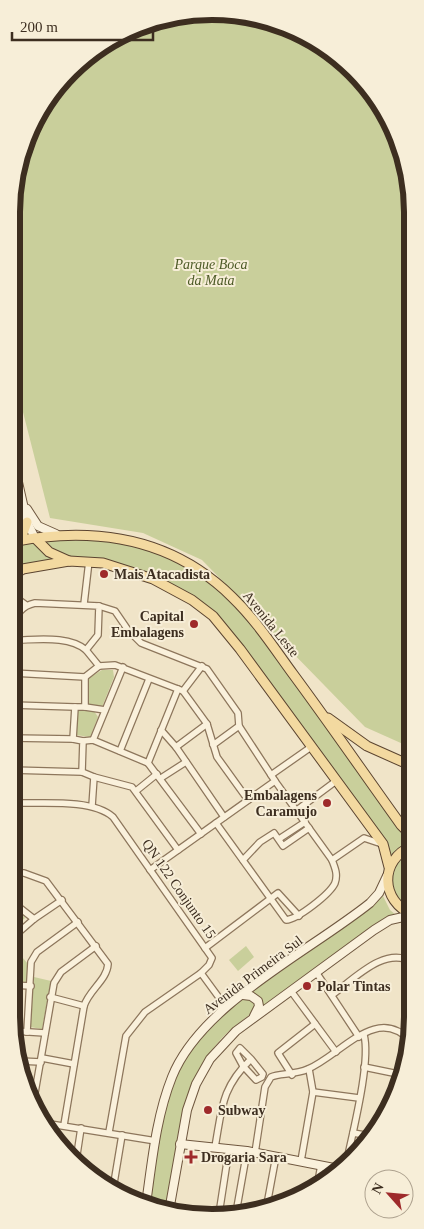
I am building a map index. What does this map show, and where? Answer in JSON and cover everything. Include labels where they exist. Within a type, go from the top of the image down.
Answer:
[{"type":"main road","points":[[20,486],[27,522],[35,538],[49,552],[69,561]]},
{"type":"main road","points":[[24,502],[34,522],[56,534]]},
{"type":"main road","points":[[20,537],[27,522]]},
{"type":"main road","name":"Avenida Leste","points":[[20,540],[56,534],[82,534],[133,541],[160,550],[211,579],[253,619],[404,828]]},
{"type":"main road","points":[[20,568],[69,561],[117,566],[174,588],[212,616],[240,649],[383,844],[389,892],[398,907],[404,910]]},
{"type":"main road","points":[[322,713],[367,746],[404,762]]},
{"type":"main road","points":[[388,872],[399,853],[404,850]]},
{"type":"main road","name":"Avenida Primeira Sul","points":[[147,1198],[166,1094],[172,1075],[196,1037],[232,1003],[370,903],[379,893],[388,872]]},
{"type":"main road","points":[[169,1204],[187,1110],[200,1076],[218,1048],[254,1018],[316,972],[390,920],[404,917]]},
{"type":"main road","points":[[243,995],[251,996],[258,1000],[259,1006],[254,1018]]},
{"type":"main road","points":[[180,1144],[246,1151],[332,1167]]},
{"type":"street","points":[[84,604],[89,562]]},
{"type":"street","points":[[20,572],[27,567]]},
{"type":"street","points":[[20,601],[26,605],[44,603],[84,604],[115,611],[128,630],[141,643],[206,669],[238,713],[239,726],[273,778],[332,860],[337,873],[332,890],[299,916],[286,920],[216,823]]},
{"type":"street","points":[[20,613],[26,605]]},
{"type":"street","points":[[86,650],[98,634],[99,606]]},
{"type":"street","points":[[20,640],[71,641],[80,644],[99,666]]},
{"type":"street","points":[[20,673],[85,677],[99,666],[110,664],[123,667],[180,690],[207,724],[217,757],[248,800]]},
{"type":"street","points":[[148,763],[180,690],[202,666]]},
{"type":"street","points":[[93,740],[123,667]]},
{"type":"street","points":[[85,677],[85,707]]},
{"type":"street","points":[[120,751],[149,679]]},
{"type":"street","points":[[20,705],[85,707],[105,710]]},
{"type":"street","points":[[73,739],[74,707]]},
{"type":"street","points":[[176,747],[207,724]]},
{"type":"street","points":[[213,745],[239,726]]},
{"type":"street","points":[[161,730],[176,747],[224,817]]},
{"type":"street","points":[[20,737],[93,740],[148,763],[201,834]]},
{"type":"street","points":[[82,772],[83,741]]},
{"type":"street","points":[[150,870],[248,800],[311,747]]},
{"type":"street","points":[[136,790],[186,762]]},
{"type":"street","points":[[20,770],[82,772],[107,782],[127,784],[136,790],[178,850]]},
{"type":"street","points":[[92,806],[94,777]]},
{"type":"street","points":[[297,810],[336,781]]},
{"type":"street","name":"QN 122 Conjunto 15","points":[[20,803],[92,806],[106,811],[205,948],[212,961],[201,973]]},
{"type":"street","points":[[279,839],[305,822]]},
{"type":"street","points":[[243,860],[260,842],[274,833],[283,846],[309,828]]},
{"type":"street","points":[[332,860],[364,838],[383,844]]},
{"type":"street","points":[[20,873],[46,881],[108,964],[107,972],[92,989],[84,1006],[64,1125]]},
{"type":"street","points":[[205,948],[270,898],[279,894],[299,916]]},
{"type":"street","points":[[20,931],[62,900]]},
{"type":"street","points":[[20,908],[34,919]]},
{"type":"street","points":[[27,1032],[31,962],[34,955],[78,922]]},
{"type":"street","points":[[35,1090],[50,997],[54,983],[61,972],[96,946]]},
{"type":"street","points":[[332,995],[388,957],[404,959]]},
{"type":"street","points":[[316,972],[361,1036],[366,1048],[348,1153]]},
{"type":"street","points":[[109,1132],[126,1036],[145,1012],[201,973],[220,999],[221,1012]]},
{"type":"street","points":[[20,986],[31,986]]},
{"type":"street","points":[[291,991],[336,1052]]},
{"type":"street","points":[[50,997],[84,1006]]},
{"type":"street","points":[[220,999],[232,1003]]},
{"type":"street","points":[[292,1075],[278,1053],[315,1024]]},
{"type":"street","points":[[255,1153],[266,1087],[273,1076],[292,1075],[309,1069],[375,1027],[389,1027],[403,1034]]},
{"type":"street","points":[[20,1031],[45,1033]]},
{"type":"street","points":[[240,1048],[250,1059],[262,1074],[259,1080],[256,1080],[243,1066],[236,1055],[240,1048]]},
{"type":"street","points":[[215,1148],[224,1096],[243,1066],[250,1059]]},
{"type":"street","points":[[26,1061],[41,1060],[74,1064]]},
{"type":"street","points":[[364,1067],[395,1073]]},
{"type":"street","points":[[302,1161],[314,1092],[309,1069]]},
{"type":"street","points":[[314,1092],[358,1098]]},
{"type":"street","points":[[53,1125],[64,1125],[156,1141]]},
{"type":"street","points":[[77,1154],[81,1128]]},
{"type":"street","points":[[352,1133],[363,1135]]},
{"type":"street","points":[[114,1182],[122,1135]]},
{"type":"street","points":[[219,1209],[229,1149]]},
{"type":"street","points":[[237,1207],[246,1151]]},
{"type":"street","points":[[268,1201],[276,1156]]},
{"type":"street","points":[[319,1177],[321,1165]]},
{"type":"green space","name":"Parque Boca da Mata","points":[[199,20],[225,20],[249,24],[274,30],[319,52],[348,76],[372,105],[394,150],[404,199],[404,744],[365,727],[202,560],[143,533],[50,518],[20,400],[20,199],[30,150],[52,105],[76,76],[105,52],[150,30],[175,24]]},
{"type":"green space","points":[[57,535],[161,549],[232,598],[404,824],[404,845],[388,858],[213,616],[153,579],[88,563],[20,570],[20,540]]},
{"type":"green space","points":[[102,670],[113,670],[114,677],[102,707],[87,704],[85,693],[89,678]]},
{"type":"green space","points":[[78,710],[94,711],[98,717],[90,737],[76,735],[76,714]]},
{"type":"green space","points":[[403,857],[404,905],[396,897],[391,881],[392,872],[396,864]]},
{"type":"green space","points":[[382,894],[390,910],[396,915],[387,918],[261,1010],[250,993],[372,907]]},
{"type":"green space","points":[[20,912],[25,918],[20,923]]},
{"type":"green space","points":[[246,946],[254,957],[238,971],[229,960]]},
{"type":"green space","points":[[20,955],[28,964],[27,982],[20,982]]},
{"type":"green space","points":[[34,977],[51,981],[42,1029],[30,1027]]},
{"type":"green space","points":[[244,998],[253,999],[255,1005],[253,1012],[221,1039],[207,1057],[196,1077],[188,1098],[177,1141],[168,1203],[151,1199],[160,1133],[173,1086],[195,1043],[223,1013]]},
{"type":"place","name":"Mais Atacadista","points":[[104,574]]},
{"type":"place","name":"Capital Embalagens","points":[[194,624]]},
{"type":"place","name":"Embalagens Caramujo","points":[[327,803]]},
{"type":"place","name":"Polar Tintas","points":[[307,986]]},
{"type":"place","name":"Subway","points":[[208,1110]]},
{"type":"place","name":"Drogaria Sara","points":[[191,1157]]}]
